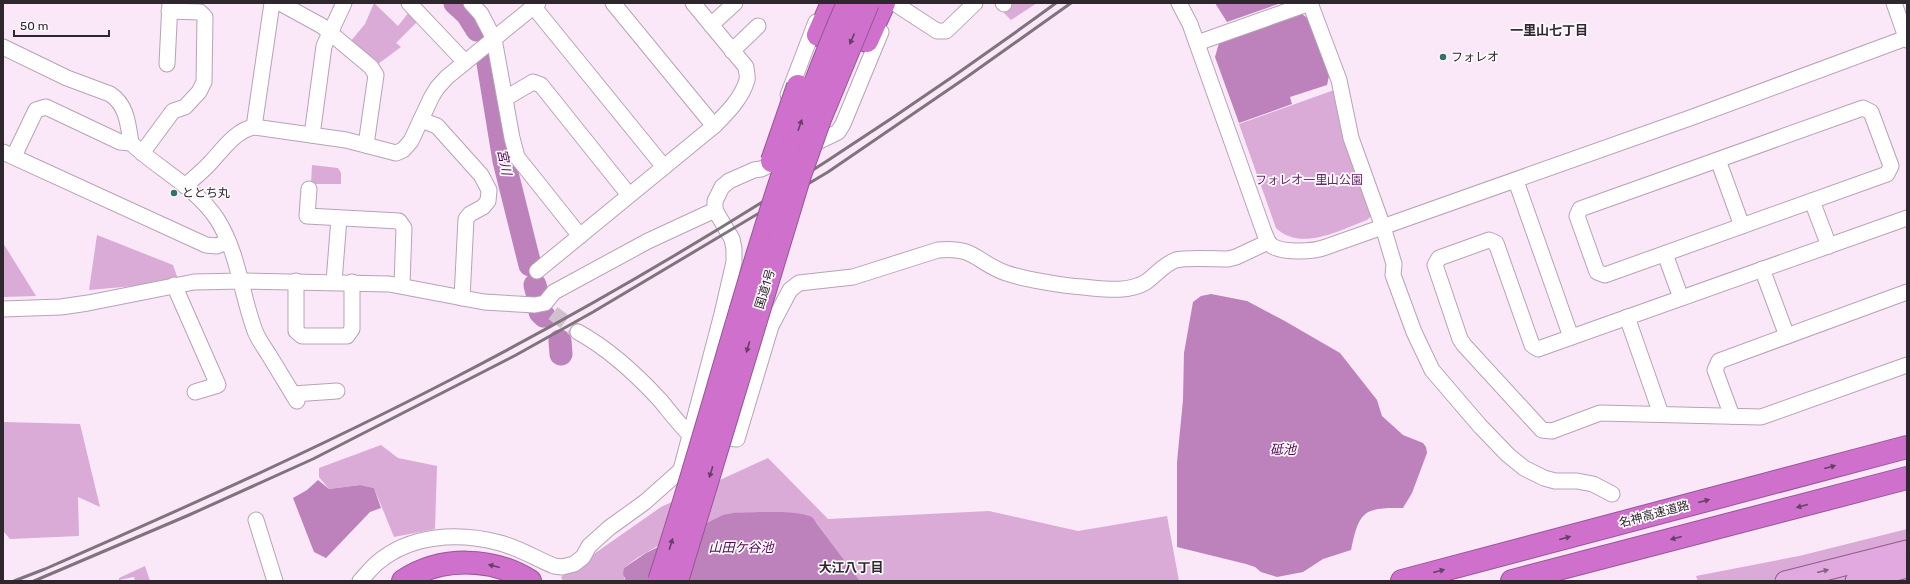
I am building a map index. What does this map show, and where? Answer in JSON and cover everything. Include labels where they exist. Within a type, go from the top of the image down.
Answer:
[{"type":"highway","points":[[731,339],[752,227],[784,124],[818,35],[832,3]]},
{"type":"highway","name":"国道1号","points":[[659,581],[691,481],[731,339],[765,228],[796,134],[848,3]]},
{"type":"highway","name":"国道1号","points":[[677,581],[764,319],[808,154],[845,56],[868,3]]},
{"type":"highway","points":[[764,319],[792,239],[867,41],[884,3]]},
{"type":"highway","name":"名神高速道路","points":[[1402,581],[1907,447]]},
{"type":"highway","points":[[1512,581],[1907,478]]},
{"type":"highway","points":[[403,581],[445,564],[474,563],[501,568],[530,581]]},
{"type":"main road","points":[[1786,581],[1907,550]]},
{"type":"main road","points":[[1854,581],[1907,568]]},
{"type":"street","points":[[254,127],[272,3]]},
{"type":"street","points":[[280,3],[322,26],[371,67],[376,75],[366,145]]},
{"type":"street","points":[[312,135],[324,46],[344,3]]},
{"type":"street","points":[[409,3],[466,62]]},
{"type":"street","points":[[471,3],[482,14],[494,39],[506,98],[512,138],[517,157],[580,236]]},
{"type":"street","points":[[612,3],[714,126]]},
{"type":"street","points":[[537,271],[714,126],[730,111],[739,97],[748,79],[746,67],[693,3]]},
{"type":"street","points":[[711,25],[735,3]]},
{"type":"street","points":[[754,170],[765,155],[823,3]]},
{"type":"street","points":[[360,581],[378,563],[401,548],[423,540],[447,537],[474,538],[501,543],[554,566],[562,567],[574,564],[583,557],[590,546],[609,528],[645,502],[681,470],[722,314],[734,262],[732,239],[715,210],[715,200],[722,187],[737,177],[754,170],[761,169],[838,132],[843,124],[893,3],[937,31],[946,31],[975,3]]},
{"type":"street","points":[[1179,3],[1190,24],[1268,242],[1272,246],[1283,249],[1318,250],[1516,181],[1907,39],[1894,3]]},
{"type":"street","points":[[1197,43],[1310,3],[1339,80],[1351,138],[1383,227],[1394,264],[1393,275],[1414,332],[1432,370],[1499,446],[1524,468],[1544,478],[1555,481],[1577,481],[1593,484],[1612,494]]},
{"type":"street","points":[[185,186],[199,174],[220,151],[246,128],[254,127],[312,135],[366,145],[396,153],[403,150],[412,141],[437,88],[466,62],[536,5],[664,167]]},
{"type":"street","points":[[142,153],[173,111],[185,107],[199,92],[204,82],[205,17],[200,12],[169,7],[167,64]]},
{"type":"street","points":[[732,51],[758,26]]},
{"type":"street","points":[[3,47],[67,78],[110,94],[116,98],[123,106],[127,118],[131,143]]},
{"type":"street","points":[[506,98],[533,82],[541,85],[629,195]]},
{"type":"street","points":[[228,240],[216,246],[206,244],[8,154],[36,110],[46,106],[120,142],[131,143],[202,200],[216,219],[228,240],[242,280],[242,290],[255,333],[295,398],[337,391]]},
{"type":"street","points":[[1863,108],[1868,110],[1871,112],[1891,166],[1888,174],[1812,201],[1605,275],[1597,272],[1577,216],[1580,209],[1863,108]]},
{"type":"street","points":[[421,120],[437,126],[481,175],[489,190],[488,201],[483,208],[470,214],[466,219],[462,298]]},
{"type":"street","points":[[1718,160],[1742,226]]},
{"type":"street","points":[[1516,181],[1571,337]]},
{"type":"street","points":[[309,189],[307,216],[399,221],[404,228],[402,285]]},
{"type":"street","points":[[1812,201],[1829,246]]},
{"type":"street","points":[[3,309],[61,307],[194,282],[242,280],[352,282],[402,285],[462,298],[535,305],[549,308],[554,292],[648,240],[715,210]]},
{"type":"street","points":[[334,282],[339,218]]},
{"type":"street","points":[[1907,218],[1538,349],[1532,345],[1496,243],[1489,240],[1439,258],[1436,261],[1435,266],[1460,339],[1542,430],[1552,431],[1600,413],[1761,417],[1907,365]]},
{"type":"street","points":[[578,332],[596,342],[616,357],[660,400],[690,435],[737,439],[764,319],[790,290],[799,283],[853,277],[938,250],[952,248],[968,252],[1004,272],[1022,277],[1081,287],[1118,289],[1135,287],[1147,281],[1165,266],[1176,260],[1228,259],[1236,257],[1268,242]]},
{"type":"street","points":[[1665,254],[1681,298]]},
{"type":"street","points":[[1762,269],[1787,336]]},
{"type":"street","points":[[296,281],[296,331],[302,336],[347,336],[352,329],[352,282]]},
{"type":"street","points":[[174,285],[218,386],[195,392]]},
{"type":"street","points":[[1732,416],[1715,370],[1718,361],[1907,292]]},
{"type":"street","points":[[722,314],[764,319]]},
{"type":"street","points":[[1627,317],[1661,414]]},
{"type":"street","points":[[256,520],[273,581]]},
{"type":"green space","points":[[374,3],[398,26],[409,12],[418,21],[396,43],[401,47],[378,64],[350,42],[365,24]]},
{"type":"green space","points":[[1009,3],[1037,3],[1011,20],[1001,10]]},
{"type":"green space","name":"フォレオ一里山公園","points":[[1337,89],[1372,215],[1367,220],[1321,237],[1309,239],[1286,235],[1276,228],[1239,124]]},
{"type":"green space","points":[[312,165],[338,168],[341,173],[341,184],[311,184]]},
{"type":"green space","points":[[97,235],[173,265],[179,282],[89,290]]},
{"type":"green space","points":[[3,243],[36,296],[3,297]]},
{"type":"green space","points":[[3,422],[80,424],[100,507],[78,497],[79,536],[10,539],[3,531]]},
{"type":"green space","points":[[381,445],[398,458],[437,466],[435,529],[394,537],[374,488],[360,485],[329,489],[319,477],[319,468]]},
{"type":"green space","points":[[768,458],[828,519],[989,511],[1078,531],[1167,516],[1179,581],[860,581],[816,522],[789,513],[733,513],[656,547],[637,558],[624,568],[624,578],[626,581],[563,581],[561,577],[661,507]]},
{"type":"green space","points":[[1907,529],[1907,581],[1698,581],[1696,576],[1799,556]]},
{"type":"green space","points":[[145,566],[150,581],[135,581],[134,577],[119,580],[119,578]]},
{"type":"water","points":[[1215,3],[1281,3],[1227,22]]},
{"type":"water","points":[[1302,14],[1310,20],[1329,76],[1327,85],[1290,97],[1292,104],[1239,123],[1215,57],[1219,43]]},
{"type":"water","name":"砥池","points":[[1211,294],[1247,301],[1340,353],[1377,400],[1382,416],[1403,435],[1423,443],[1426,447],[1427,453],[1412,493],[1403,508],[1379,509],[1365,514],[1357,527],[1351,550],[1323,559],[1303,572],[1277,577],[1261,572],[1255,567],[1246,564],[1177,547],[1177,462],[1183,400],[1184,353],[1193,302],[1201,296]]},
{"type":"water","points":[[318,480],[329,489],[360,485],[374,488],[381,508],[370,512],[326,558],[314,552],[293,498],[307,490]]},
{"type":"water","name":"山田ケ谷池","points":[[785,512],[812,517],[860,581],[626,581],[623,574],[624,568],[646,553],[723,515],[733,513]]},
{"type":"waterway","name":"宮川","points":[[455,3],[467,14],[477,30]]},
{"type":"waterway","name":"宮川","points":[[487,57],[504,161],[530,265]]},
{"type":"waterway","name":"宮川","points":[[535,285],[538,297]]},
{"type":"waterway","name":"宮川","points":[[540,312],[544,316]]},
{"type":"waterway","name":"宮川","points":[[560,341],[561,354]]},
{"type":"tunnel","points":[[553,313],[578,332]]},
{"type":"railway","points":[[14,581],[148,524],[301,454],[402,405],[530,338],[685,249],[837,155],[984,55],[1056,3]]},
{"type":"railway","points":[[34,581],[189,515],[313,459],[516,355],[593,312],[828,172],[964,79],[1071,3]]},
{"type":"place","name":"フォレオ","points":[[1443,57]]},
{"type":"place","name":"ととち丸","points":[[174,193]]},
{"type":"district","name":"一里山七丁目","points":[[1549,30]]},
{"type":"district","name":"大江八丁目","points":[[851,567]]}]
